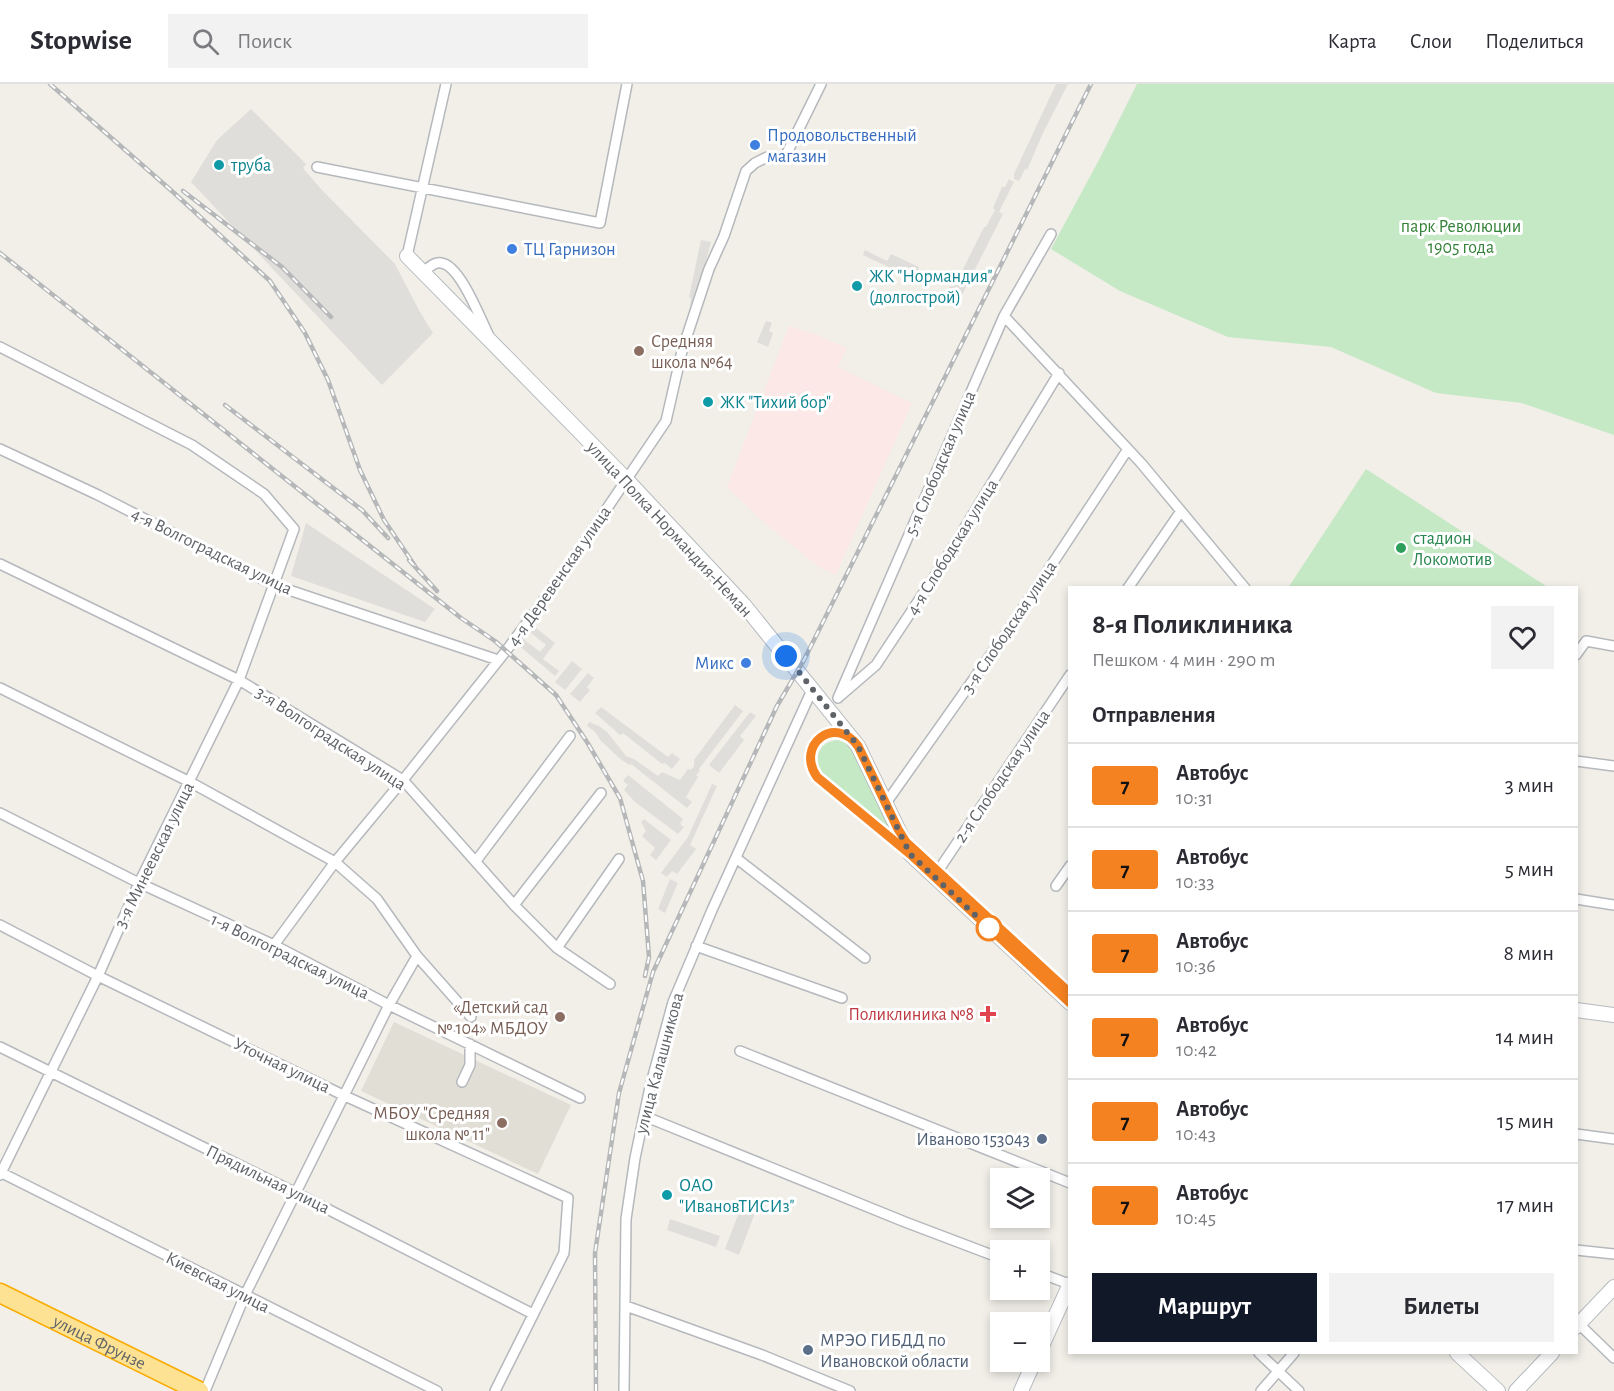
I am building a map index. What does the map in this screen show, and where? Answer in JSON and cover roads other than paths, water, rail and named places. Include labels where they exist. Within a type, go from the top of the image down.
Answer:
[{"type":"highway","name":"улица Фрунзе","points":[[0,1293],[199,1391]]},
{"type":"highway","name":"улица Фрунзе","points":[[0,1302],[177,1391]]},
{"type":"street","points":[[407,256],[446,84]]},
{"type":"street","points":[[317,166],[600,223],[627,84]]},
{"type":"street","name":"4-я Деревенская улица","points":[[274,945],[335,862],[498,660],[562,575],[666,421],[682,351],[709,269],[724,236],[746,171],[767,157],[776,158],[786,155],[821,84]]},
{"type":"street","name":"5-я Слободская улица","points":[[838,698],[1004,316],[1051,234]]},
{"type":"street","name":"улица Полка Нормандия-Неман","points":[[407,256],[626,479],[744,605],[853,738],[910,854],[936,874],[1068,991]]},
{"type":"street","points":[[427,276],[428,268],[435,263],[444,263],[452,269],[462,282],[493,344]]},
{"type":"street","points":[[1004,316],[1128,449],[1243,586]]},
{"type":"street","name":"3-я Минеевская улица","points":[[0,347],[192,445],[264,494],[294,529],[239,680],[139,883],[98,976],[0,1174]]},
{"type":"street","name":"4-я Слободская улица","points":[[827,707],[876,665],[942,566],[1059,373]]},
{"type":"street","name":"4-я Волгоградская улица","points":[[0,449],[98,495],[274,585],[498,660]]},
{"type":"street","name":"3-я Слободская улица","points":[[886,803],[1016,619],[1128,449]]},
{"type":"street","points":[[1129,586],[1181,511]]},
{"type":"street","name":"3-я Волгоградская улица","points":[[0,564],[239,680],[403,780],[514,905],[557,948],[610,984]]},
{"type":"street","points":[[1578,652],[1586,641],[1614,646]]},
{"type":"street","name":"2-я Слободская улица","points":[[936,874],[1068,678]]},
{"type":"street","points":[[0,688],[190,782],[335,862],[377,899],[417,956],[471,1017]]},
{"type":"street","name":"улица Калашникова","points":[[624,1391],[626,1219],[644,1116],[673,1002],[812,690]]},
{"type":"street","points":[[853,738],[836,732],[820,738],[810,753],[812,770],[817,777],[910,854]]},
{"type":"street","points":[[476,861],[570,736]]},
{"type":"street","points":[[1578,761],[1614,766]]},
{"type":"street","points":[[514,905],[601,793]]},
{"type":"street","name":"1-я Волгоградская улица","points":[[0,813],[139,883],[274,945],[388,1005],[580,1098]]},
{"type":"street","name":"улица Полка Нормандия-Неман","points":[[898,829],[906,842],[936,874],[1068,1001]]},
{"type":"street","points":[[736,858],[865,958]]},
{"type":"street","points":[[557,948],[619,860]]},
{"type":"street","points":[[1056,886],[1068,869]]},
{"type":"street","points":[[1578,899],[1614,905]]},
{"type":"street","name":"Уточная улица","points":[[0,925],[98,976],[345,1096],[568,1197],[564,1253],[533,1314]]},
{"type":"street","points":[[696,946],[842,998]]},
{"type":"street","points":[[205,1391],[245,1295],[388,1005],[417,956]]},
{"type":"street","points":[[1578,1010],[1614,1015]]},
{"type":"street","points":[[462,1082],[470,1065],[470,1044]]},
{"type":"street","name":"Прядильная улица","points":[[0,1047],[296,1193],[533,1314]]},
{"type":"street","points":[[740,1051],[1068,1181]]},
{"type":"street","points":[[644,1116],[990,1254]]},
{"type":"street","points":[[1578,1134],[1614,1139]]},
{"type":"street","name":"Киевская улица","points":[[0,1174],[437,1391]]},
{"type":"street","points":[[1578,1250],[1614,1254]]},
{"type":"street","points":[[1050,1277],[1068,1284]]},
{"type":"street","points":[[1050,1327],[1068,1286]]},
{"type":"street","points":[[1614,1287],[1578,1326],[1614,1358]]},
{"type":"street","points":[[626,1306],[762,1355],[850,1391]]},
{"type":"street","points":[[495,1391],[533,1314]]},
{"type":"street","points":[[1260,1354],[1299,1391]]},
{"type":"street","points":[[1261,1391],[1293,1354]]},
{"type":"street","points":[[1446,1354],[1486,1391]]},
{"type":"street","points":[[1458,1354],[1498,1391]]},
{"type":"street","points":[[1516,1391],[1551,1354]]},
{"type":"street","points":[[1021,1391],[1030,1372]]},
{"type":"railway","points":[[50,84],[270,281],[305,333],[328,380],[360,470],[384,520],[415,566]]},
{"type":"railway","points":[[596,1391],[595,1253],[619,1093],[653,972],[777,706],[804,660],[1091,84]]},
{"type":"railway","points":[[183,191],[282,267],[331,317]]},
{"type":"railway","points":[[0,253],[461,618],[495,641],[556,695],[620,798],[643,881],[649,957],[645,976]]},
{"type":"railway","points":[[225,405],[362,510],[388,538]]},
{"type":"railway","points":[[409,560],[437,591]]},
{"type":"place","name":"Продовольственный магазин","points":[[755,145]]},
{"type":"place","name":"труба","points":[[219,165]]},
{"type":"place","name":"ТЦ Гарнизон","points":[[512,249]]},
{"type":"place","name":"ЖК \"Нормандия\" (долгострой)","points":[[857,286]]},
{"type":"place","name":"Средняя школа №64","points":[[639,351]]},
{"type":"place","name":"ЖК \"Тихий бор\"","points":[[708,402]]},
{"type":"place","name":"стадион Локомотив","points":[[1401,548]]},
{"type":"place","name":"Микс","points":[[746,663]]},
{"type":"place","name":"Поликлиника №8","points":[[988,1014]]},
{"type":"place","name":"«Детский сад № 104» МБДОУ","points":[[560,1017]]},
{"type":"place","name":"МБОУ \"Средняя школа № 11\"","points":[[502,1123]]},
{"type":"place","name":"Иваново 153043","points":[[1042,1139]]},
{"type":"place","name":"ОАО \"ИвановТИСИз\"","points":[[667,1195]]},
{"type":"place","name":"МРЭО ГИБДД по Ивановской области","points":[[808,1350]]},
{"type":"park label","name":"парк Революции 1905 года","points":[[1461,236]]}]
